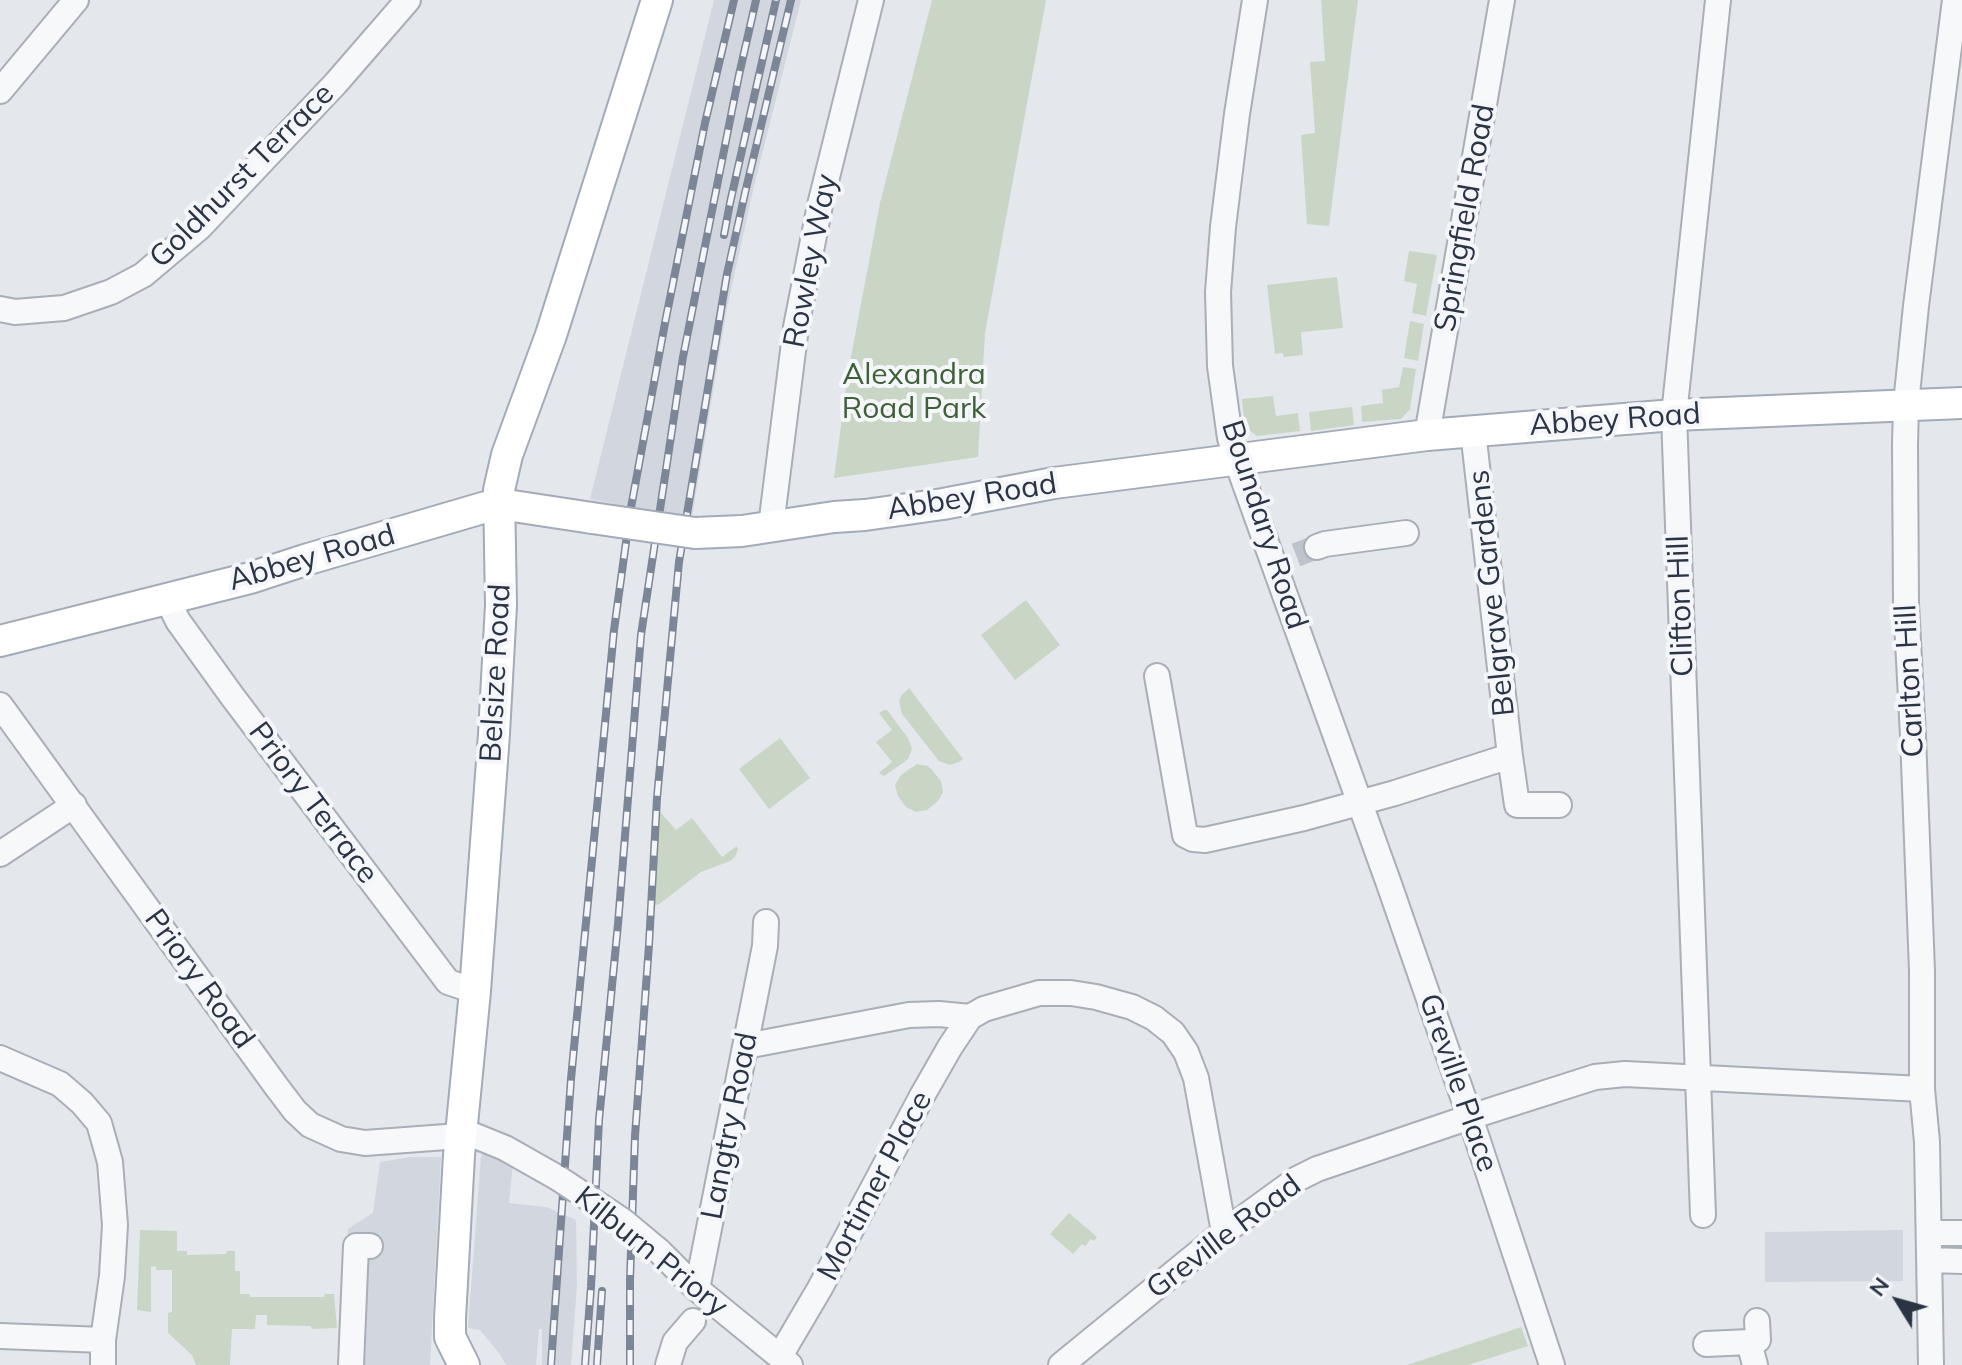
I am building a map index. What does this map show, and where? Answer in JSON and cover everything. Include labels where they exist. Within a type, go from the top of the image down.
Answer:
[{"type":"main road","name":"Belsize Road","points":[[457,1363],[450,1337],[450,1318],[460,1136],[475,991],[492,763],[499,634],[501,478],[551,335],[657,0]]},
{"type":"main road","name":"Abbey Road","points":[[0,641],[250,578],[486,507],[524,508],[695,533],[724,533],[943,504],[1054,483],[1427,435],[1674,415],[1962,403]]},
{"type":"street","points":[[0,91],[76,0]]},
{"type":"street","name":"Goldhurst Terrace","points":[[0,309],[15,312],[64,308],[111,292],[143,275],[200,227],[336,83],[408,0]]},
{"type":"street","name":"Rowley Way","points":[[771,526],[796,327],[820,205],[871,0]]},
{"type":"street","name":"Boundary Road","points":[[1255,0],[1233,143],[1218,292],[1220,366],[1227,422],[1236,459],[1296,555],[1359,803]]},
{"type":"street","name":"Springfield Road","points":[[1427,435],[1502,0]]},
{"type":"street","name":"Clifton Hill","points":[[1703,1215],[1674,415],[1718,0]]},
{"type":"street","name":"Carlton Hill","points":[[1931,1365],[1927,1142],[1922,1089],[1922,971],[1906,603],[1906,404],[1955,0]]},
{"type":"street","name":"Belgrave Gardens","points":[[1473,431],[1517,805],[1559,805]]},
{"type":"street","points":[[1296,555],[1325,544],[1406,533]]},
{"type":"street","name":"Priory Terrace","points":[[166,597],[178,621],[224,684],[443,975],[451,984],[475,991]]},
{"type":"street","name":"Belgrave Gardens","points":[[1157,676],[1185,835],[1193,839],[1205,840],[1359,803],[1510,756]]},
{"type":"street","name":"Priory Road","points":[[0,705],[295,1111],[310,1125],[341,1139],[365,1143],[460,1136]]},
{"type":"street","name":"Greville Place","points":[[1359,803],[1470,1117],[1552,1365]]},
{"type":"street","points":[[0,854],[74,805]]},
{"type":"street","name":"Langtry Road","points":[[697,1289],[767,935],[766,922]]},
{"type":"street","points":[[746,1046],[909,1015],[970,1017],[984,1009],[1039,993],[1071,993],[1132,1007],[1154,1018],[1173,1033],[1186,1052],[1196,1078],[1224,1232]]},
{"type":"street","name":"Mortimer Place","points":[[785,1361],[820,1288],[922,1096],[970,1017]]},
{"type":"street","points":[[0,1058],[60,1084],[99,1123],[110,1162],[115,1225],[103,1365]]},
{"type":"street","name":"Greville Road","points":[[1061,1365],[1224,1232],[1297,1179],[1317,1169],[1470,1117],[1595,1077],[1625,1074],[1922,1089]]},
{"type":"street","name":"Kilburn Priory","points":[[460,1136],[473,1135],[485,1139],[558,1178],[623,1221],[697,1289],[785,1361]]},
{"type":"street","points":[[1929,1233],[1962,1233]]},
{"type":"street","points":[[351,1365],[356,1246],[370,1246]]},
{"type":"street","points":[[1930,1260],[1962,1261]]},
{"type":"street","points":[[668,1365],[675,1342],[693,1321]]},
{"type":"street","points":[[0,1336],[103,1340]]},
{"type":"street","points":[[1706,1344],[1754,1343]]},
{"type":"shaded area","points":[[714,0],[801,0],[727,308],[692,517],[671,516],[590,499]]},
{"type":"shaded area","points":[[485,1151],[513,1163],[509,1203],[546,1207],[576,1220],[577,1285],[571,1365],[542,1365],[542,1329],[539,1329],[536,1365],[506,1365],[480,1330],[468,1328],[481,1156]]},
{"type":"shaded area","points":[[410,1157],[441,1157],[430,1365],[344,1365],[348,1229],[373,1213],[380,1162]]},
{"type":"shaded area","points":[[1903,1230],[1903,1281],[1765,1282],[1765,1232]]},
{"type":"green space","name":"Alexandra Road Park","points":[[932,0],[1046,0],[985,333],[978,457],[834,478],[848,373],[880,203]]},
{"type":"green space","points":[[1321,0],[1358,0],[1329,226],[1307,224],[1301,135],[1315,133],[1310,62],[1325,61]]},
{"type":"green space","points":[[1409,251],[1437,255],[1426,316],[1412,313],[1417,284],[1404,281]]},
{"type":"green space","points":[[1337,277],[1343,328],[1301,332],[1303,355],[1284,357],[1283,353],[1275,354],[1267,285]]},
{"type":"green space","points":[[1410,321],[1424,324],[1418,361],[1404,358]]},
{"type":"green space","points":[[1403,367],[1416,369],[1410,409],[1401,419],[1362,422],[1361,406],[1383,403],[1382,390],[1399,387]]},
{"type":"green space","points":[[1273,396],[1276,416],[1298,413],[1300,431],[1257,436],[1245,427],[1242,399]]},
{"type":"green space","points":[[1352,407],[1354,425],[1311,431],[1309,412]]},
{"type":"green space","points":[[1026,600],[1060,645],[1015,680],[981,635]]},
{"type":"green space","points":[[909,688],[963,759],[959,762],[950,765],[939,761],[902,714],[899,702]]},
{"type":"green space","points":[[884,710],[908,738],[912,749],[908,759],[884,776],[879,773],[892,762],[876,742],[892,730],[879,713]]},
{"type":"green space","points":[[780,738],[810,778],[769,809],[739,769]]},
{"type":"green space","points":[[917,764],[932,770],[941,781],[943,792],[927,810],[916,812],[906,807],[895,785],[901,775]]},
{"type":"green space","points":[[654,805],[676,830],[692,818],[722,857],[737,846],[738,849],[730,861],[701,872],[658,905],[650,904]]},
{"type":"green space","points":[[1069,1213],[1097,1237],[1085,1246],[1082,1244],[1073,1254],[1050,1234]]},
{"type":"green space","points":[[140,1230],[177,1231],[177,1251],[187,1251],[187,1255],[235,1251],[235,1271],[240,1271],[240,1294],[250,1294],[250,1297],[324,1297],[325,1294],[334,1294],[337,1328],[267,1325],[267,1315],[256,1315],[255,1329],[232,1329],[230,1365],[196,1365],[192,1355],[168,1333],[168,1313],[172,1312],[172,1270],[151,1267],[151,1312],[137,1310]]},
{"type":"green space","points":[[1521,1327],[1528,1346],[1468,1365],[1407,1365]]},
{"type":"tunnel","points":[[1296,555],[1317,547]]},
{"type":"railway","points":[[551,1365],[571,1079],[614,630],[630,513],[665,323],[705,123],[734,0]]},
{"type":"railway","points":[[585,1365],[599,1120],[641,635],[683,357],[756,0]]},
{"type":"railway","points":[[724,235],[776,0]]},
{"type":"railway","points":[[630,1365],[635,1136],[657,798],[679,562],[727,274],[791,0]]},
{"type":"railway","points":[[597,1365],[602,1291]]}]
